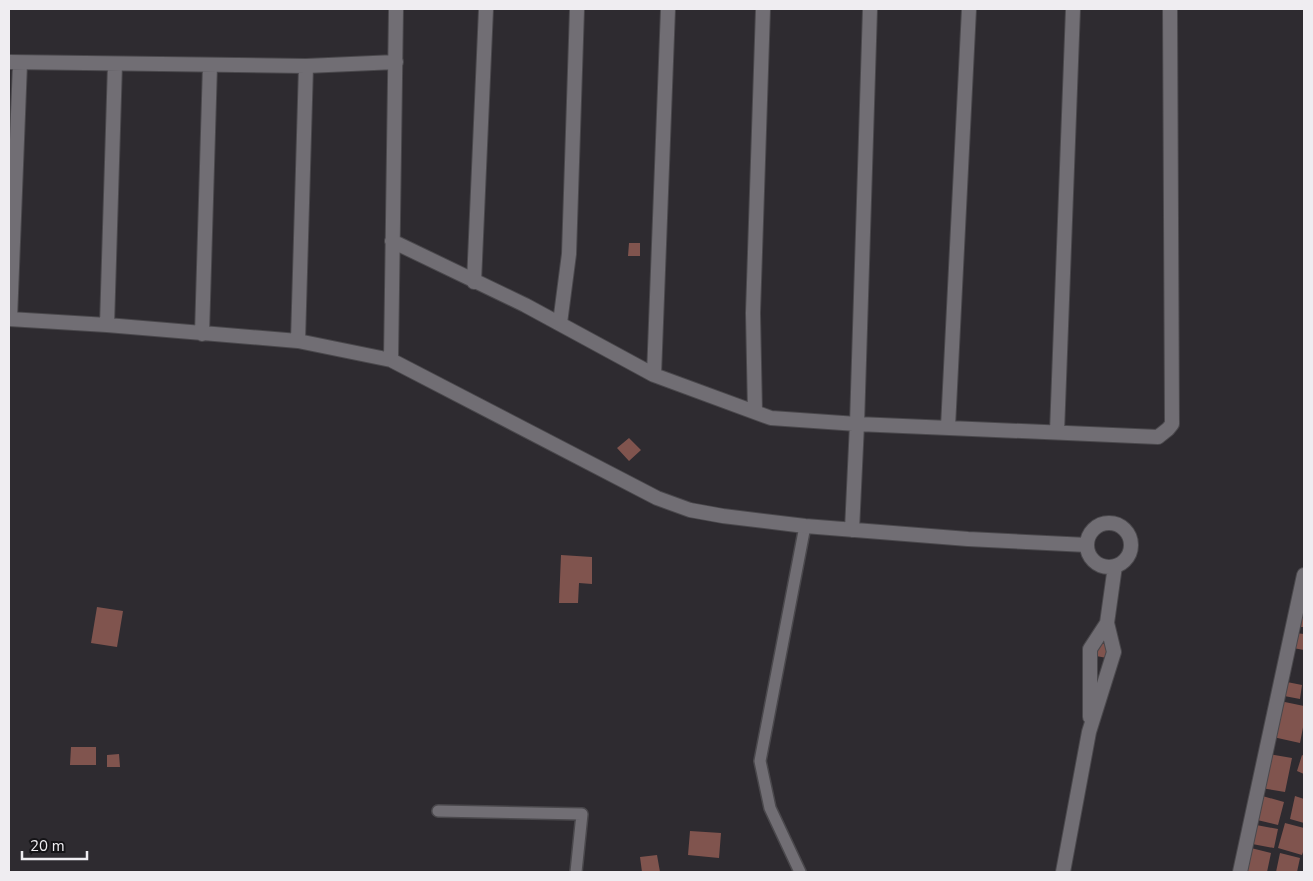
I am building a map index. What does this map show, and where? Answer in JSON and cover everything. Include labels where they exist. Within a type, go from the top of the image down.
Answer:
[{"type":"street","points":[[391,360],[396,9]]},
{"type":"street","points":[[474,282],[486,9]]},
{"type":"street","points":[[560,323],[569,254],[577,9]]},
{"type":"street","points":[[654,375],[668,9]]},
{"type":"street","points":[[754,412],[753,313],[763,9]]},
{"type":"street","points":[[852,530],[870,9]]},
{"type":"street","points":[[948,427],[969,9]]},
{"type":"street","points":[[1057,432],[1073,9]]},
{"type":"street","points":[[392,241],[525,305],[654,375],[771,418],[857,424],[1158,437],[1172,424],[1170,9]]},
{"type":"street","points":[[396,62],[306,66],[14,62],[9,319],[298,341],[391,360],[657,498],[690,510],[805,526],[968,539],[1087,545]]},
{"type":"street","points":[[107,325],[115,64]]},
{"type":"street","points":[[202,334],[210,65]]},
{"type":"street","points":[[298,341],[306,66]]},
{"type":"street","points":[[1104,524],[1118,525],[1129,536],[1130,551],[1122,563],[1107,567],[1093,560],[1087,545],[1088,538],[1092,532],[1104,524]]},
{"type":"street","points":[[1064,872],[1090,732],[1114,652],[1107,623],[1115,566]]},
{"type":"street","points":[[1240,872],[1304,575]]},
{"type":"street","points":[[1090,732],[1090,649],[1107,623]]},
{"type":"lane","points":[[800,872],[770,808],[760,761],[805,526]]},
{"type":"lane","points":[[438,811],[582,814],[576,872]]},
{"type":"building","points":[[629,243],[640,243],[640,256],[628,256]]},
{"type":"building","points":[[629,438],[641,450],[629,461],[617,448]]},
{"type":"building","points":[[561,555],[592,557],[592,584],[579,583],[578,603],[559,603]]},
{"type":"building","points":[[97,607],[123,611],[117,647],[91,643]]},
{"type":"building","points":[[1302,611],[1304,611],[1304,627],[1301,627]]},
{"type":"building","points":[[1295,633],[1304,634],[1304,650],[1293,648]]},
{"type":"building","points":[[1097,643],[1108,644],[1107,658],[1096,656]]},
{"type":"building","points":[[1282,681],[1302,685],[1300,699],[1279,695]]},
{"type":"building","points":[[1280,701],[1304,706],[1304,722],[1300,743],[1273,737]]},
{"type":"building","points":[[71,747],[96,747],[96,765],[70,765]]},
{"type":"building","points":[[119,754],[120,767],[107,767],[107,755]]},
{"type":"building","points":[[1268,754],[1292,758],[1285,792],[1261,788]]},
{"type":"building","points":[[1302,755],[1304,756],[1304,774],[1297,771]]},
{"type":"building","points":[[1259,795],[1284,802],[1278,825],[1253,819]]},
{"type":"building","points":[[1295,796],[1304,799],[1304,823],[1290,819]]},
{"type":"building","points":[[1285,823],[1304,828],[1304,849],[1302,855],[1278,848]]},
{"type":"building","points":[[1251,824],[1278,829],[1274,848],[1247,843]]},
{"type":"building","points":[[690,831],[721,833],[719,858],[688,855]]},
{"type":"building","points":[[1247,847],[1271,853],[1267,872],[1247,872]]},
{"type":"building","points":[[1280,853],[1300,858],[1297,872],[1276,872]]},
{"type":"building","points":[[657,855],[660,872],[642,872],[640,857]]}]
